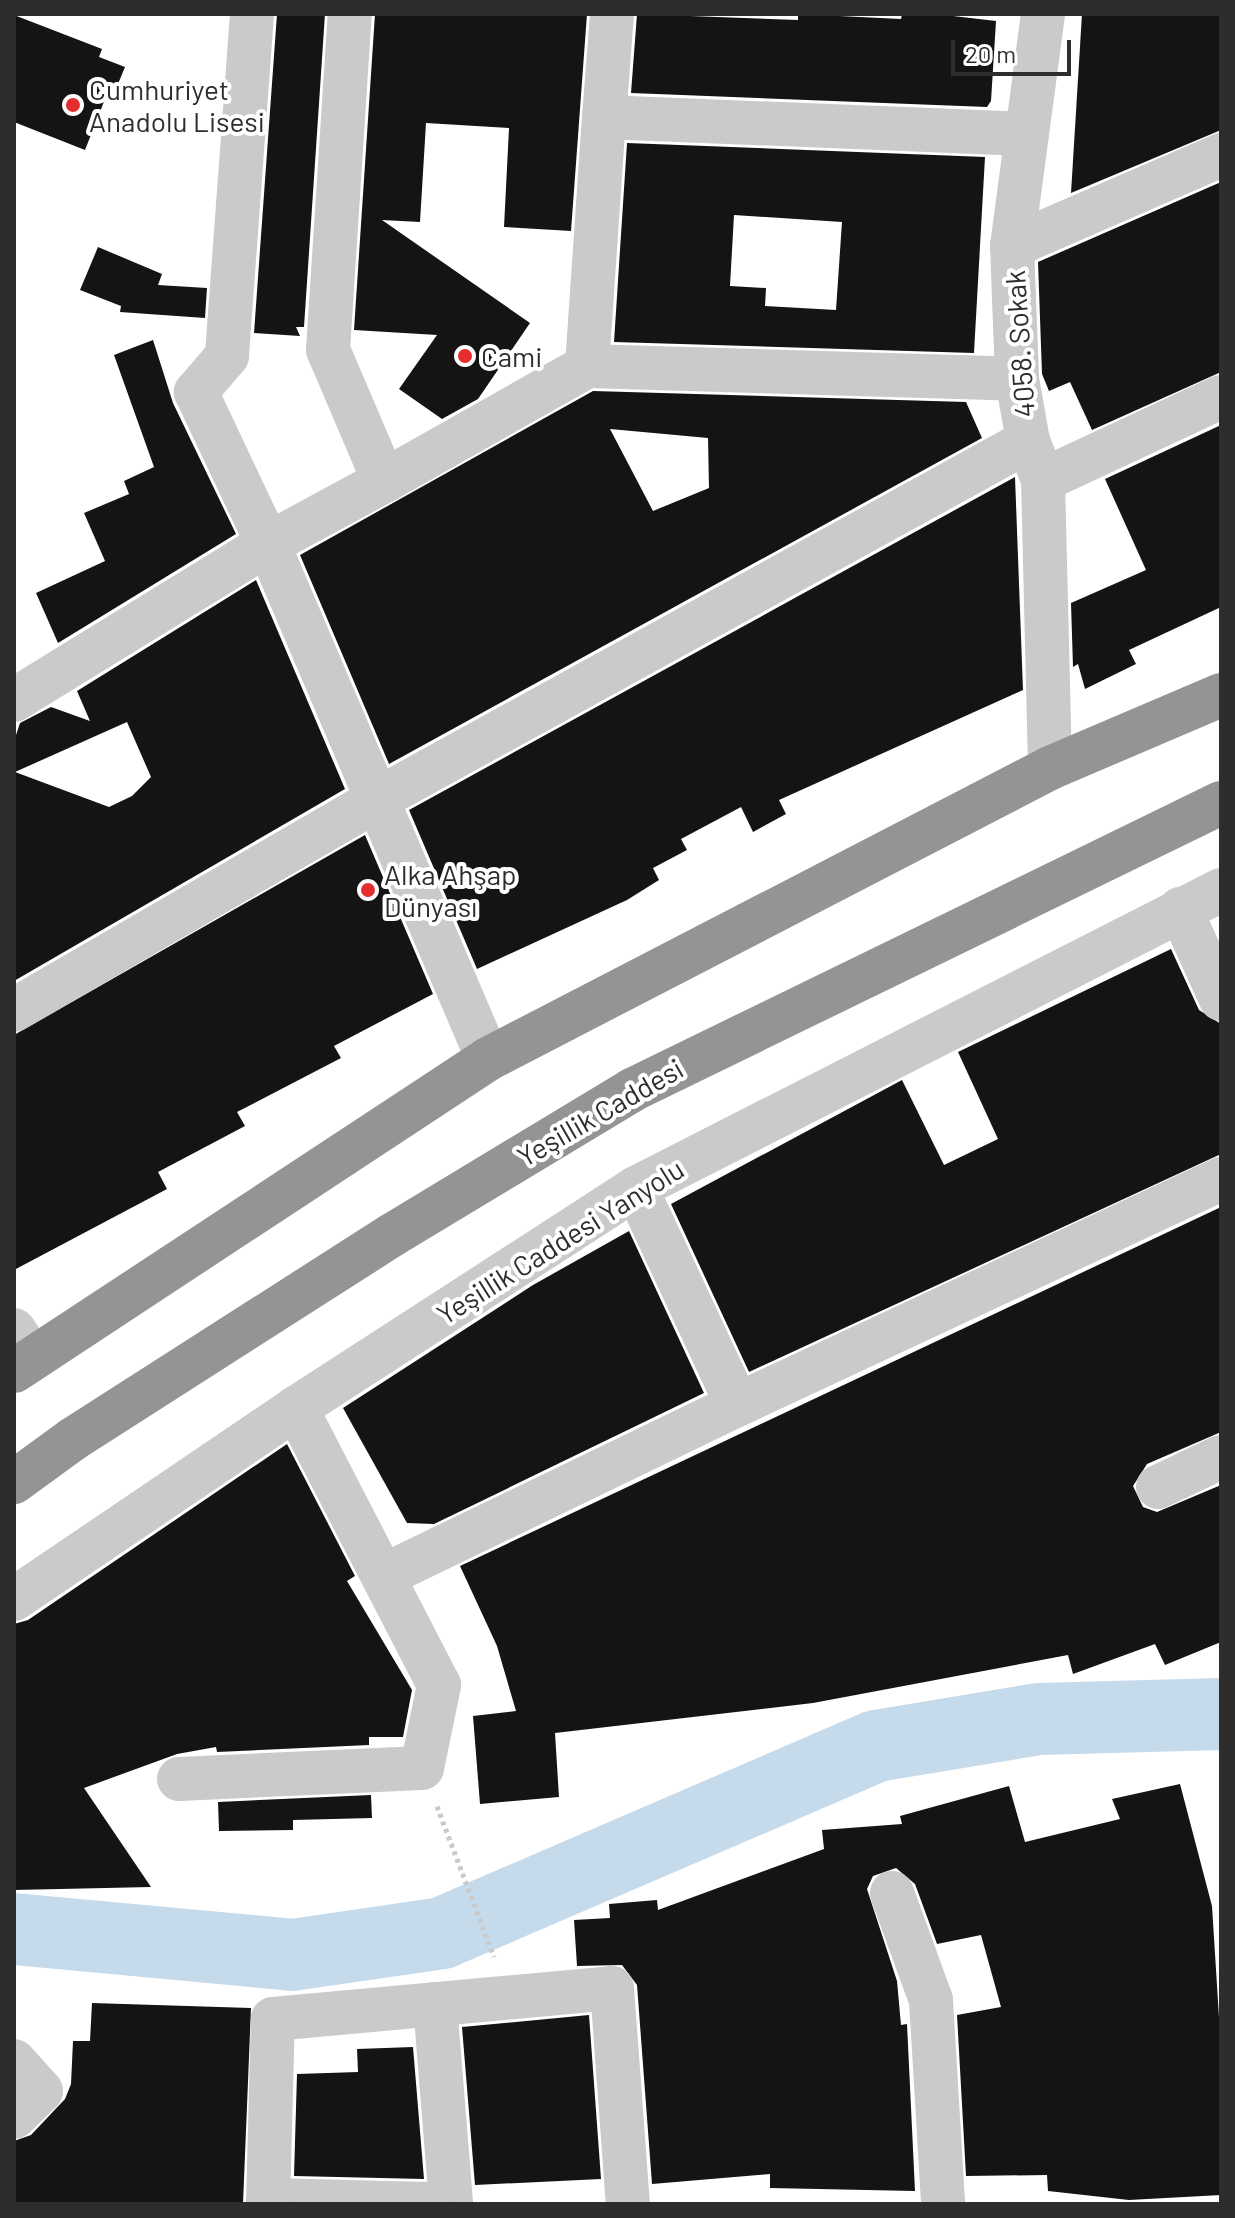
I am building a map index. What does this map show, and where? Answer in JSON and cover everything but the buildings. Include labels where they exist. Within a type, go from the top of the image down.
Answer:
[{"type":"highway","points":[[20,1353],[488,1059],[1050,768],[1221,695]]},
{"type":"highway","name":"Yeşillik Caddesi","points":[[14,1482],[73,1439],[378,1243],[632,1090],[1221,803]]},
{"type":"street","points":[[252,14],[227,356],[196,392],[268,544],[488,1059]]},
{"type":"street","points":[[350,14],[328,350],[384,481]]},
{"type":"street","points":[[587,366],[612,14]]},
{"type":"street","name":"4058. Sokak","points":[[1043,14],[1012,246],[1017,379],[1036,460],[1050,768]]},
{"type":"street","points":[[604,117],[1027,134]]},
{"type":"street","points":[[1012,246],[1221,155]]},
{"type":"street","points":[[14,700],[268,544],[587,366],[1017,379]]},
{"type":"street","points":[[14,1010],[376,800],[1036,460],[1221,397]]},
{"type":"street","name":"Yeşillik Caddesi Yanyolu","points":[[14,1599],[296,1408],[636,1188],[1221,890]]},
{"type":"street","points":[[1180,909],[1221,999]]},
{"type":"street","points":[[383,1576],[737,1405],[1221,1179]]},
{"type":"street","points":[[636,1188],[737,1405]]},
{"type":"street","points":[[179,1779],[422,1768],[439,1685],[296,1408]]},
{"type":"street","points":[[1158,1487],[1221,1457]]},
{"type":"street","points":[[892,1893],[931,2000],[943,2204]]},
{"type":"street","points":[[428,2204],[268,2202],[273,2019],[508,1994],[612,1988],[628,2204]]},
{"type":"street","points":[[435,2004],[453,2204],[445,2204]]},
{"type":"street","points":[[14,2061],[41,2091],[14,2117]]},
{"type":"path","points":[[422,1768],[508,1994]]},
{"type":"waterway","points":[[14,1929],[292,1955],[442,1933],[876,1746],[1039,1719],[1221,1714]]},
{"type":"place","name":"Cumhuriyet Anadolu Lisesi","points":[[73,105]]},
{"type":"place","name":"Cami","points":[[465,356]]},
{"type":"place","name":"Alka Ahşap Dünyası","points":[[368,890]]}]
